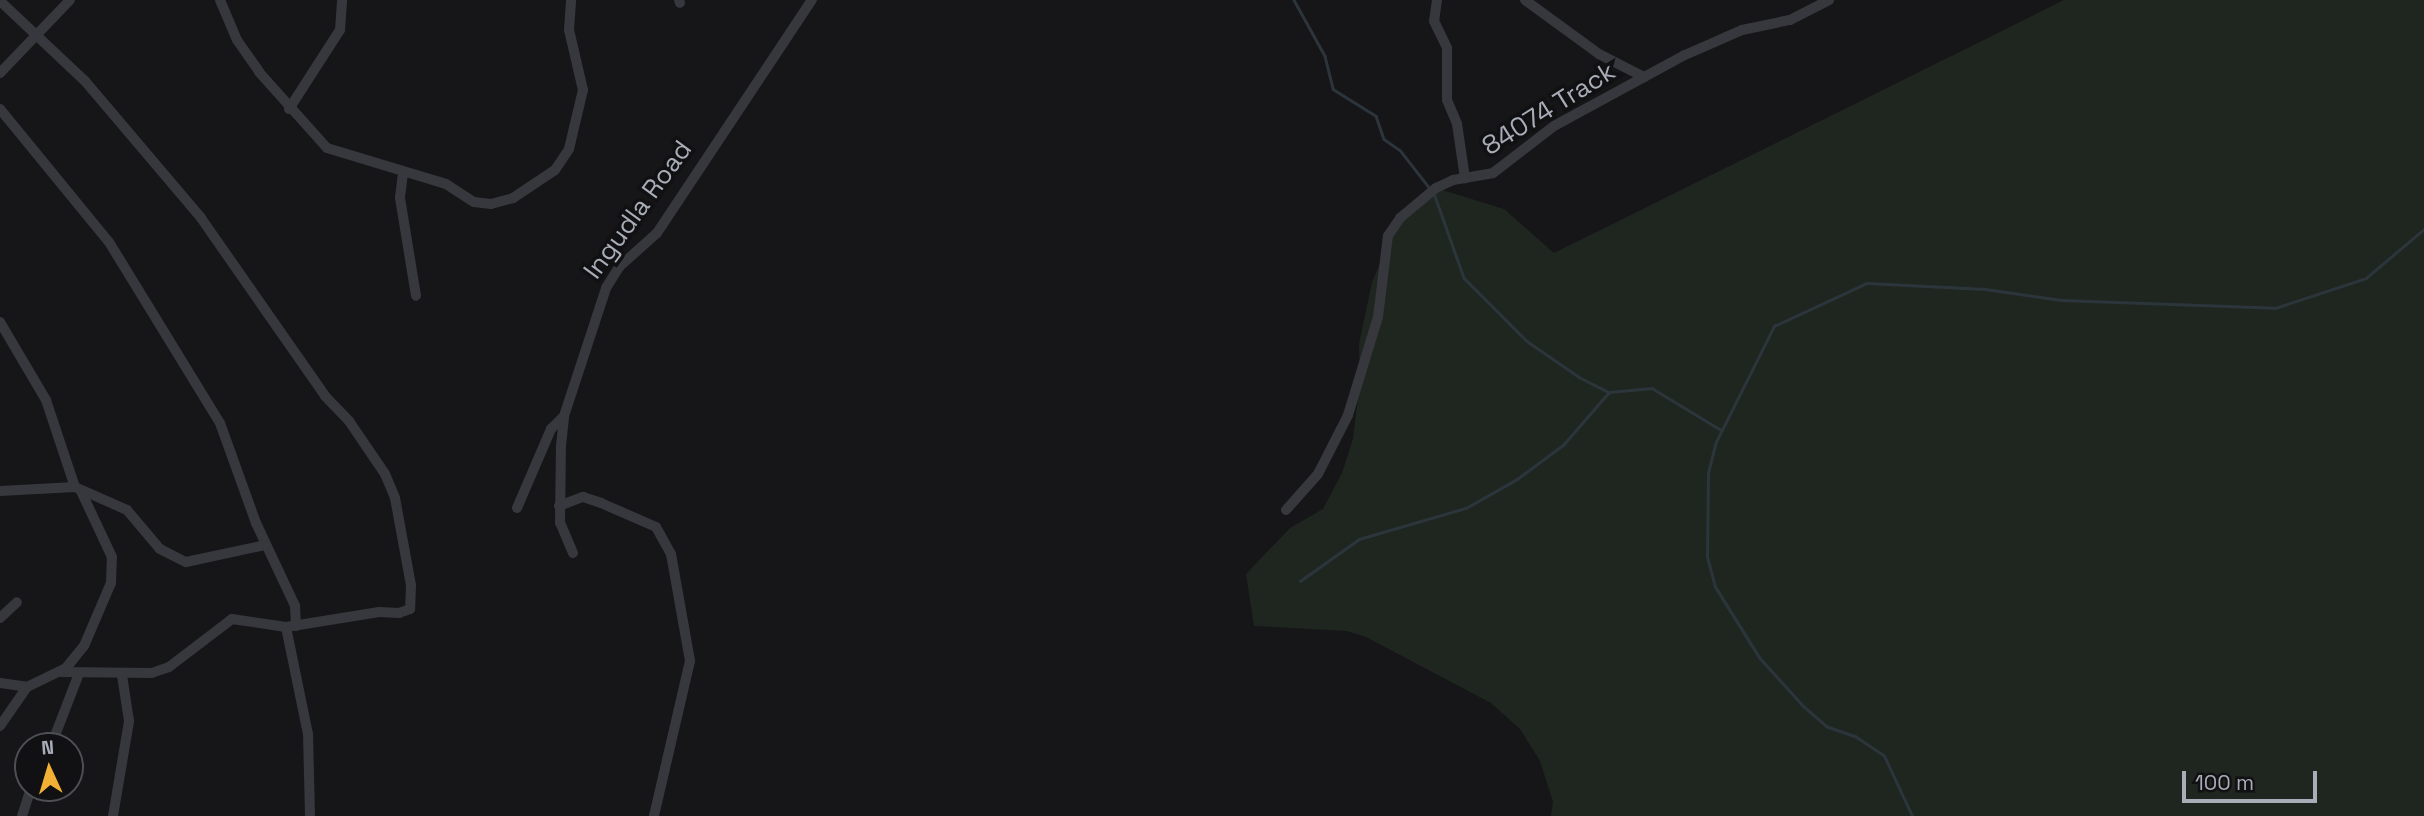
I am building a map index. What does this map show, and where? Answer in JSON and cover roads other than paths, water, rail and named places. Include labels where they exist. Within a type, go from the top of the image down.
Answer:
[{"type":"street","points":[[0,73],[70,0]]},
{"type":"street","points":[[220,0],[237,40],[289,109],[334,153],[341,151],[403,173],[436,180],[474,202],[491,204],[513,198],[555,170],[569,149],[583,90],[569,30],[571,0]]},
{"type":"street","points":[[289,109],[340,30],[342,0]]},
{"type":"street","name":"Ingudla Road","points":[[573,553],[562,533],[559,506],[564,416],[611,278],[657,233],[812,0]]},
{"type":"street","points":[[1437,0],[1434,22],[1447,48],[1447,100],[1457,124],[1465,178]]},
{"type":"street","name":"84074 Track","points":[[1286,510],[1318,474],[1348,415],[1378,317],[1388,236],[1400,218],[1436,188],[1465,178],[1493,173],[1554,126],[1644,77],[1742,30],[1790,20],[1827,0]]},
{"type":"street","points":[[0,1],[85,81],[201,218],[385,474],[405,537],[410,609],[291,626],[232,619],[169,667],[122,675],[78,676],[61,672]]},
{"type":"street","points":[[1528,1],[1599,54],[1644,77]]},
{"type":"street","points":[[0,109],[70,190],[139,287],[220,423],[265,545],[277,561],[295,606],[291,626],[308,734],[310,816]]},
{"type":"street","points":[[403,173],[400,198],[414,265],[416,296]]},
{"type":"street","points":[[0,322],[46,400],[78,489],[112,557],[113,572],[84,646],[61,672],[27,687],[0,726]]},
{"type":"street","points":[[517,508],[551,429],[564,416]]},
{"type":"street","points":[[0,491],[78,489],[127,510],[160,549],[178,559],[199,562],[265,545]]},
{"type":"street","points":[[559,506],[583,497],[601,503],[656,527],[671,554],[690,662],[654,816]]},
{"type":"street","points":[[0,618],[17,602]]},
{"type":"street","points":[[113,816],[129,721],[122,675]]},
{"type":"street","points":[[56,732],[78,676]]},
{"type":"street","points":[[0,682],[27,687]]},
{"type":"waterway","points":[[1294,0],[1325,56],[1333,89],[1376,116],[1384,139],[1400,150],[1428,186]]},
{"type":"waterway","points":[[1435,196],[1464,278],[1527,341],[1579,377],[1609,392],[1652,388],[1721,430]]},
{"type":"waterway","points":[[1912,816],[1884,756],[1856,737],[1827,727],[1801,704],[1760,659],[1715,587],[1707,557],[1708,473],[1716,442],[1774,326],[1867,283],[1985,289],[2061,300],[2275,308],[2366,278],[2424,229]]},
{"type":"waterway","points":[[1300,581],[1359,539],[1466,508],[1517,479],[1563,445],[1609,392]]}]
